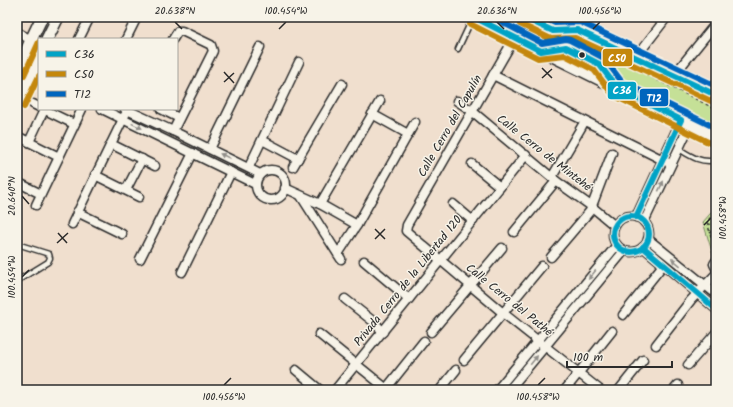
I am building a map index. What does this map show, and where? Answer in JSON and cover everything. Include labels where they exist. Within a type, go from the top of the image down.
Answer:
[{"type":"main road","points":[[17,72],[42,17]]},
{"type":"main road","points":[[48,38],[58,17]]},
{"type":"main road","points":[[473,17],[716,137]]},
{"type":"main road","points":[[551,17],[573,24],[636,57],[715,93]]},
{"type":"main road","points":[[17,104],[37,68]]},
{"type":"street","points":[[80,38],[90,17]]},
{"type":"street","points":[[126,38],[137,17]]},
{"type":"street","points":[[636,57],[667,17]]},
{"type":"street","points":[[674,75],[716,23]]},
{"type":"street","points":[[173,38],[178,31],[182,31],[213,48],[213,51],[173,131]]},
{"type":"street","points":[[17,32],[31,40]]},
{"type":"street","name":"Calle Cerro del Capulín","points":[[406,228],[514,37]]},
{"type":"street","points":[[210,149],[260,47]]},
{"type":"street","points":[[249,167],[299,62]]},
{"type":"street","points":[[493,76],[672,164]]},
{"type":"street","points":[[293,167],[342,84]]},
{"type":"street","points":[[320,204],[380,101]]},
{"type":"street","name":"Calle Cerro de Mintehé","points":[[457,101],[472,111],[554,179],[615,226]]},
{"type":"street","points":[[29,142],[39,110]]},
{"type":"street","points":[[44,110],[74,124]]},
{"type":"street","points":[[36,205],[81,110]]},
{"type":"street","points":[[104,110],[255,184]]},
{"type":"street","points":[[72,224],[126,110],[249,167],[260,174]]},
{"type":"street","points":[[163,110],[179,118]]},
{"type":"street","points":[[372,114],[408,134]]},
{"type":"street","points":[[300,195],[340,256],[416,122]]},
{"type":"street","points":[[636,217],[663,159],[686,122]]},
{"type":"street","points":[[644,222],[672,164],[686,122]]},
{"type":"street","points":[[514,232],[554,179],[582,126]]},
{"type":"street","points":[[17,136],[59,157]]},
{"type":"street","points":[[262,140],[298,159]]},
{"type":"street","points":[[111,144],[155,166]]},
{"type":"street","points":[[140,259],[193,153]]},
{"type":"street","points":[[551,257],[590,211],[612,153]]},
{"type":"street","name":"Privada Cerro de la Libertad 120","points":[[335,390],[526,155]]},
{"type":"street","points":[[126,190],[142,159]]},
{"type":"street","points":[[472,164],[500,187]]},
{"type":"street","points":[[271,170],[277,171],[282,175],[285,180],[285,188],[280,197],[275,200],[268,200],[258,195],[255,184],[260,174],[271,170]]},
{"type":"street","points":[[182,272],[231,172]]},
{"type":"street","points":[[95,175],[140,197]]},
{"type":"street","points":[[17,182],[41,194]]},
{"type":"street","points":[[285,188],[320,204],[357,225]]},
{"type":"street","points":[[453,204],[473,220]]},
{"type":"street","points":[[78,212],[122,234]]},
{"type":"street","points":[[627,217],[636,217],[644,222],[648,229],[648,239],[643,248],[631,252],[624,251],[617,245],[613,232],[615,226],[620,220],[627,217]]},
{"type":"street","name":"Calle Cerro del Pathé","points":[[406,228],[408,234],[442,260],[503,312],[600,390]]},
{"type":"street","points":[[648,239],[716,294]]},
{"type":"street","points":[[509,390],[542,343],[617,245]]},
{"type":"street","points":[[431,332],[502,248]]},
{"type":"street","points":[[643,248],[716,309]]},
{"type":"street","points":[[497,390],[542,343],[624,251]]},
{"type":"street","points":[[364,261],[409,299]]},
{"type":"street","points":[[716,261],[714,264],[716,268]]},
{"type":"street","points":[[623,315],[662,265]]},
{"type":"street","points":[[464,360],[542,266]]},
{"type":"street","points":[[656,345],[698,293],[716,274]]},
{"type":"street","points":[[346,299],[374,322],[383,332]]},
{"type":"street","points":[[565,390],[612,331]]},
{"type":"street","points":[[688,365],[716,333]]},
{"type":"street","points":[[319,334],[387,390],[424,341]]},
{"type":"street","points":[[619,390],[643,360]]},
{"type":"street","points":[[296,370],[320,390]]},
{"type":"street","points":[[440,390],[456,370]]},
{"type":"lane","points":[[458,49],[473,17]]},
{"type":"lane","points":[[523,17],[553,30],[573,24]]},
{"type":"lane","points":[[678,149],[697,160],[716,160]]},
{"type":"lane","points":[[17,244],[49,254],[50,258],[48,262],[17,281]]},
{"type":"lane","points":[[17,315],[18,326]]},
{"type":"path","points":[[508,17],[551,37],[570,40],[592,48],[716,109]]},
{"type":"path","points":[[716,210],[707,222],[716,254]]},
{"type":"path","points":[[707,224],[716,225]]},
{"type":"path","points":[[710,233],[716,225]]},
{"type":"green space","points":[[494,17],[520,17],[538,28],[593,43],[716,102],[716,127]]},
{"type":"green space","points":[[716,207],[716,252],[713,255],[703,222]]},
{"type":"transit line","name":"C36","points":[[474,17],[541,51],[566,47],[599,64],[617,88],[681,120],[636,217]]},
{"type":"transit line","name":"T12","points":[[492,17],[542,43],[566,39],[570,40],[604,58],[622,82],[716,128]]},
{"type":"transit line","name":"C36","points":[[523,17],[553,31],[577,30],[716,95]]},
{"type":"transit line","name":"T12","points":[[542,17],[555,23],[580,22],[716,86]]},
{"type":"transit line","name":"C50","points":[[470,24],[538,58],[565,55],[594,70],[613,95],[712,144]]},
{"type":"transit line","name":"C50","points":[[520,24],[551,39],[575,38],[713,102]]},
{"type":"transit line","name":"C50","points":[[24,75],[38,44]]},
{"type":"transit line","name":"C50","points":[[24,107],[38,78]]},
{"type":"transit line","name":"C36","points":[[631,216],[641,219],[646,224],[649,234],[646,244],[641,249],[631,252],[621,249],[616,244],[613,234],[616,224],[621,219],[631,216]]},
{"type":"transit line","name":"C36","points":[[643,247],[716,309]]}]
